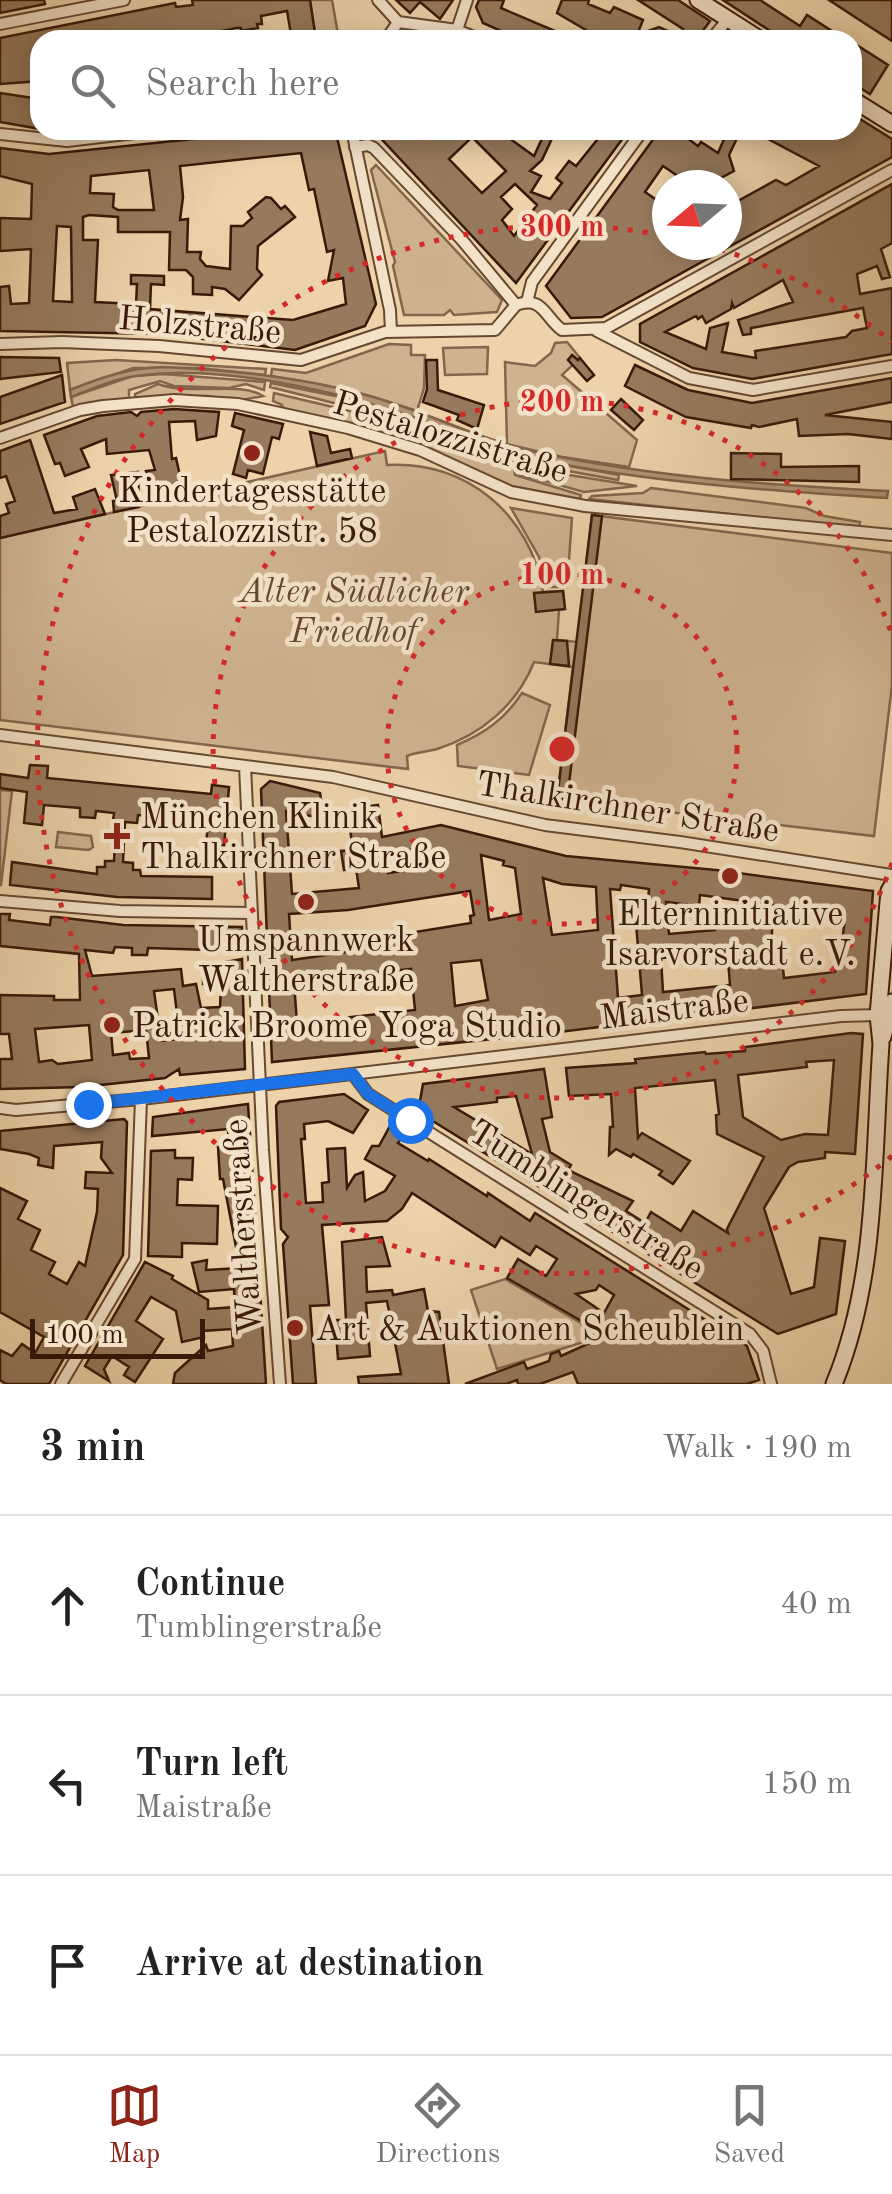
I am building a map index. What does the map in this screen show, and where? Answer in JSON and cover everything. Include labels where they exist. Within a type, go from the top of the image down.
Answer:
[{"type":"main road","points":[[698,0],[745,30]]},
{"type":"main road","points":[[862,104],[892,124]]},
{"type":"main road","points":[[834,1384],[854,1330],[864,1282],[881,1044],[878,1015],[892,886]]},
{"type":"main road","points":[[881,1044],[892,1002]]},
{"type":"street","points":[[0,24],[124,0]]},
{"type":"street","points":[[378,0],[398,22],[457,30],[467,0]]},
{"type":"street","points":[[719,30],[728,19]]},
{"type":"street","points":[[393,30],[398,22]]},
{"type":"street","points":[[0,134],[30,137]]},
{"type":"street","points":[[354,140],[390,310],[391,332]]},
{"type":"street","points":[[522,303],[532,282],[636,140]]},
{"type":"street","points":[[356,147],[372,146],[522,303],[542,306],[562,330],[597,331],[618,322],[892,170]]},
{"type":"street","name":"Holzstraße","points":[[0,344],[159,346],[302,360],[391,332],[493,331],[522,303]]},
{"type":"street","points":[[597,331],[689,378],[753,390],[892,366]]},
{"type":"street","name":"Pestalozzistraße","points":[[0,438],[80,410],[174,400],[238,404],[348,428],[420,450],[510,492],[585,506],[892,535]]},
{"type":"street","name":"Thalkirchner Straße","points":[[0,735],[333,776],[557,828],[680,842],[892,876]]},
{"type":"street","name":"Waltherstraße","points":[[245,766],[280,1384]]},
{"type":"street","points":[[0,900],[120,911],[252,914]]},
{"type":"street","name":"Maistraße","points":[[0,1108],[16,1110],[140,1099],[841,1016],[878,1015]]},
{"type":"street","name":"Tumblingerstraße","points":[[353,1074],[368,1094],[750,1334],[763,1350],[771,1384]]},
{"type":"street","points":[[61,1384],[134,1260],[140,1099]]},
{"type":"green space","points":[[310,0],[332,0],[337,30],[314,30]]},
{"type":"green space","points":[[376,165],[502,300],[497,312],[454,315],[450,310],[444,315],[404,315],[371,170]]},
{"type":"green space","points":[[567,342],[580,358],[562,375],[637,440],[629,467],[507,444],[505,362],[535,366],[551,353],[555,343]]},
{"type":"green space","points":[[389,344],[411,345],[411,355],[425,355],[424,388],[417,411],[366,395],[271,376],[272,369],[306,373]]},
{"type":"green space","points":[[488,347],[487,374],[445,375],[443,348]]},
{"type":"green space","points":[[116,360],[266,369],[265,375],[200,368],[133,368],[70,390],[67,363]]},
{"type":"green space","points":[[163,374],[265,382],[264,390],[246,384],[229,388],[174,386],[160,381],[129,390],[129,398],[73,407],[71,397],[133,376]]},
{"type":"green space","points":[[271,383],[365,402],[527,458],[619,475],[618,480],[513,461],[418,424],[270,387]]},
{"type":"green space","points":[[158,384],[185,389],[242,389],[263,396],[235,401],[207,396],[135,398],[135,394]]},
{"type":"green space","points":[[274,393],[409,425],[513,465],[515,475],[581,495],[580,499],[502,484],[403,443],[285,412],[282,405],[273,401]]},
{"type":"green space","name":"Alter Südlicher Friedhof","points":[[385,451],[387,465],[443,472],[490,498],[509,517],[525,539],[543,592],[563,591],[565,609],[559,610],[557,640],[577,642],[592,515],[892,553],[892,685],[874,836],[557,799],[573,667],[534,662],[518,692],[496,716],[453,743],[407,756],[408,769],[0,720],[0,538]]},
{"type":"green space","points":[[520,467],[637,486],[584,492],[520,474]]},
{"type":"green space","points":[[651,488],[806,508],[824,516],[860,522],[859,528],[589,499],[643,493]]},
{"type":"green space","points":[[511,508],[572,518],[567,587],[547,587],[539,557]]},
{"type":"green space","points":[[522,693],[550,705],[529,775],[458,766],[457,745],[494,724]]},
{"type":"green space","points":[[0,790],[12,791],[1,885],[0,885]]},
{"type":"green space","points":[[58,832],[91,836],[93,847],[56,847]]},
{"type":"green space","points":[[505,1279],[581,1323],[587,1341],[497,1369],[471,1290]]},
{"type":"shaded area","points":[[163,367],[316,383],[387,401],[511,445],[576,460],[709,479],[888,491],[887,498],[709,484],[533,459],[352,399],[242,377],[170,373],[136,376],[71,397],[70,390],[105,377]]},
{"type":"building","points":[[0,0],[44,0],[45,4],[0,13]]},
{"type":"building","points":[[192,0],[310,0],[314,30],[290,30],[287,11],[261,16],[258,28],[247,30],[40,30],[175,3],[176,7],[193,5]]},
{"type":"building","points":[[396,0],[453,0],[440,19],[420,2],[410,13]]},
{"type":"building","points":[[479,0],[504,0],[501,8],[553,30],[499,30],[483,23],[476,7]]},
{"type":"building","points":[[562,0],[589,0],[588,4],[610,13],[614,7],[643,20],[639,30],[586,30],[557,13]]},
{"type":"building","points":[[638,0],[678,0],[710,21],[703,30],[682,30]]},
{"type":"building","points":[[723,0],[760,0],[800,26],[807,15],[830,30],[769,30]]},
{"type":"building","points":[[829,0],[892,0],[892,41],[861,21]]},
{"type":"building","points":[[30,32],[30,82],[0,84],[0,38]]},
{"type":"building","points":[[862,48],[888,65],[870,94],[862,89]]},
{"type":"building","points":[[0,93],[30,98],[30,127],[0,122]]},
{"type":"building","points":[[862,120],[892,139],[892,157],[742,240],[742,199],[776,180],[786,185],[819,166],[770,140],[862,140]]},
{"type":"building","points":[[184,140],[338,140],[376,304],[365,326],[295,350],[162,334],[0,331],[0,287],[9,286],[11,304],[29,303],[31,249],[0,251],[0,218],[31,219],[32,184],[0,176],[0,148],[49,154]],"holes":[[[301,153],[309,190],[314,189],[327,252],[334,250],[328,281],[343,278],[346,304],[293,320],[150,309],[151,284],[164,285],[164,276],[131,275],[131,284],[137,284],[136,304],[95,302],[98,240],[83,240],[83,217],[89,215],[118,217],[118,232],[170,232],[169,270],[186,270],[193,277],[193,294],[212,295],[212,287],[225,289],[239,300],[262,275],[257,269],[258,246],[295,217],[285,206],[281,209],[266,197],[248,212],[252,218],[243,226],[231,226],[230,269],[206,266],[200,259],[201,252],[187,252],[188,219],[180,220],[180,166]],[[149,170],[154,210],[118,210],[113,207],[114,194],[90,193],[91,176]],[[57,226],[71,227],[72,302],[53,301]]]},
{"type":"building","points":[[382,140],[469,140],[449,159],[482,193],[506,171],[475,140],[512,140],[534,156],[541,140],[551,140],[542,160],[530,171],[541,176],[531,192],[550,199],[562,183],[556,178],[569,161],[576,166],[597,140],[622,140],[516,283]],"holes":[[[515,184],[537,205],[514,236],[502,220],[512,209],[501,197]]]},
{"type":"building","points":[[653,140],[690,140],[698,146],[701,142],[718,153],[724,140],[736,140],[729,155],[734,170],[669,170],[663,166],[652,170],[652,182],[645,192],[652,197],[652,260],[705,260],[602,317],[571,318],[546,286]]},
{"type":"building","points":[[892,184],[892,243],[881,249],[890,277],[882,279],[877,266],[857,274],[860,294],[892,288],[892,354],[752,379],[693,368],[640,342],[640,324]],"holes":[[[783,280],[793,302],[738,320],[743,335],[751,334],[751,328],[863,308],[867,328],[852,331],[846,337],[755,351],[756,358],[722,352],[728,323],[710,328],[706,349],[665,332],[696,316],[702,316],[706,323],[731,309],[732,303],[734,308]]]},
{"type":"building","points":[[572,355],[580,358],[594,375],[587,381],[568,360]]},
{"type":"building","points":[[0,357],[59,358],[61,372],[0,379]]},
{"type":"building","points":[[426,360],[437,360],[438,390],[484,405],[477,429],[457,420],[459,415],[423,402],[427,389]]},
{"type":"building","points":[[635,365],[688,390],[752,403],[892,378],[892,402],[825,415],[892,422],[892,439],[848,434],[799,436],[797,419],[751,428],[686,417],[625,386]]},
{"type":"building","points":[[62,375],[65,402],[0,424],[0,397]]},
{"type":"building","points":[[621,399],[643,420],[634,430],[611,410]]},
{"type":"building","points":[[131,412],[137,416],[141,412],[219,412],[216,436],[197,440],[195,421],[169,422],[172,459],[176,458],[183,489],[169,492],[171,499],[155,503],[146,471],[155,470],[149,450],[107,454],[106,439],[81,449],[89,467],[65,476],[60,463],[55,464],[44,435],[97,416]]},
{"type":"building","points":[[235,413],[283,424],[279,439],[272,437],[263,474],[248,470],[246,478],[233,474],[244,430],[232,426]]},
{"type":"building","points":[[310,432],[327,436],[331,453],[350,449],[352,458],[317,466]]},
{"type":"building","points":[[30,440],[54,513],[77,509],[73,497],[95,489],[105,514],[0,538],[0,516],[9,513],[6,504],[15,501],[6,476],[0,478],[0,451]]},
{"type":"building","points":[[731,453],[781,454],[781,467],[859,466],[859,482],[731,479]]},
{"type":"building","points":[[138,472],[139,507],[114,512],[113,501],[117,501],[111,475]]},
{"type":"building","points":[[592,515],[602,516],[567,800],[557,799]]},
{"type":"building","points":[[563,591],[565,609],[536,612],[534,593]]},
{"type":"building","points":[[553,640],[567,641],[569,666],[550,664]]},
{"type":"building","points":[[30,765],[48,766],[47,778],[211,794],[212,785],[229,787],[224,846],[206,844],[208,824],[171,821],[170,826],[157,825],[157,817],[138,815],[137,823],[125,822],[123,862],[133,863],[133,870],[140,870],[141,876],[212,877],[212,899],[117,897],[10,885],[12,862],[97,874],[97,867],[114,861],[114,813],[96,811],[95,818],[80,817],[80,808],[44,805],[42,825],[24,823],[27,792],[0,788],[0,774],[28,778]]},
{"type":"building","points":[[270,781],[320,793],[323,813],[378,805],[382,837],[441,825],[566,856],[716,870],[873,891],[866,994],[272,1062],[261,789]],"holes":[[[286,811],[336,821],[338,831],[350,829],[353,850],[341,851],[344,870],[356,868],[359,888],[292,894]],[[420,848],[424,868],[388,873],[385,854]],[[481,855],[515,868],[521,914],[489,920]],[[543,878],[596,887],[598,930],[552,935]],[[621,885],[649,889],[647,910],[635,911],[642,995],[618,998],[610,889],[620,890]],[[470,891],[474,915],[470,916],[471,923],[354,942],[355,951],[292,960],[289,914],[348,910]],[[700,895],[817,911],[816,916],[845,919],[841,950],[834,952],[835,972],[784,978],[780,942],[772,942],[772,921],[715,920],[715,930],[669,934],[666,902],[699,906]],[[727,948],[730,985],[663,992],[661,958],[702,955],[701,951]],[[481,960],[488,1000],[455,1006],[451,963]],[[411,969],[415,1010],[297,1023],[294,982]]]},
{"type":"building","points":[[0,914],[10,914],[9,920],[50,925],[51,917],[57,917],[123,925],[242,927],[242,951],[148,948],[147,955],[132,955],[132,948],[115,947],[113,953],[85,950],[92,976],[181,969],[183,986],[196,984],[201,1008],[220,1007],[221,983],[203,984],[203,966],[242,959],[245,1069],[180,1075],[179,1069],[165,1078],[82,1087],[0,1089],[0,1059],[12,1059],[9,1034],[0,1034],[0,995],[80,1000],[79,954],[0,946]],"holes":[[[174,989],[180,1039],[161,1041],[154,991]],[[89,1025],[92,1060],[39,1062],[35,1029]],[[146,1030],[149,1058],[130,1059],[129,1053],[113,1055],[111,1033]]]},
{"type":"building","points":[[863,1034],[855,1154],[825,1152],[825,1158],[789,1167],[764,1208],[791,1294],[814,1287],[820,1238],[845,1241],[836,1314],[778,1334],[418,1112],[423,1084],[544,1069],[552,1117],[542,1119],[550,1152],[571,1165],[568,1170],[633,1201],[626,1211],[645,1223],[651,1212],[681,1231],[693,1211],[728,1233],[764,1157],[717,1134],[715,1080],[635,1088],[638,1138],[642,1133],[690,1161],[673,1184],[659,1175],[662,1171],[633,1154],[631,1157],[616,1149],[609,1155],[613,1127],[611,1094],[569,1096],[566,1068],[745,1051],[745,1047]],"holes":[[[834,1060],[828,1135],[805,1134],[781,1140],[743,1117],[738,1075]],[[516,1096],[532,1154],[454,1107],[497,1102],[497,1098]]]},
{"type":"building","points":[[344,1094],[368,1110],[353,1133],[328,1121],[304,1124],[305,1139],[301,1139],[306,1203],[323,1202],[322,1183],[329,1182],[327,1149],[345,1148],[347,1188],[355,1175],[363,1172],[365,1201],[385,1191],[395,1176],[365,1159],[372,1146],[379,1146],[391,1124],[405,1132],[398,1143],[530,1221],[535,1213],[747,1346],[759,1380],[747,1384],[578,1384],[573,1372],[540,1384],[518,1384],[517,1380],[506,1384],[465,1384],[524,1362],[527,1369],[549,1361],[551,1354],[559,1351],[561,1356],[592,1342],[585,1323],[507,1278],[518,1259],[546,1276],[557,1259],[536,1246],[530,1255],[501,1237],[495,1247],[412,1193],[402,1209],[387,1221],[322,1225],[329,1305],[310,1306],[316,1384],[293,1384],[283,1244],[288,1237],[281,1229],[276,1106],[279,1102]],"holes":[[[599,1285],[614,1295],[604,1313],[576,1294],[596,1290]]]},
{"type":"building","points":[[248,1104],[266,1384],[173,1384],[175,1373],[206,1345],[208,1351],[233,1346],[232,1329],[202,1331],[204,1337],[182,1342],[176,1311],[151,1297],[136,1321],[163,1339],[135,1382],[124,1375],[129,1367],[112,1356],[104,1369],[109,1381],[85,1366],[145,1262],[208,1300],[208,1309],[235,1307],[234,1289],[199,1292],[192,1263],[207,1260],[206,1270],[240,1268],[220,1179],[218,1147],[229,1147],[228,1129],[152,1136],[153,1117]]},
{"type":"building","points":[[124,1119],[127,1122],[123,1255],[49,1384],[6,1384],[0,1380],[0,1350],[12,1356],[22,1344],[35,1353],[44,1337],[0,1312],[0,1188],[27,1201],[18,1219],[40,1230],[31,1250],[55,1262],[49,1274],[67,1284],[79,1262],[85,1266],[97,1212],[98,1189],[85,1188],[86,1172],[112,1173],[101,1158],[102,1142],[54,1146],[53,1168],[38,1165],[39,1158],[29,1154],[0,1149],[0,1131]]},
{"type":"building","points":[[175,1150],[175,1158],[193,1158],[192,1180],[178,1179],[177,1205],[218,1206],[217,1244],[182,1243],[182,1257],[148,1256],[151,1151]]},
{"type":"building","points":[[382,1237],[390,1266],[366,1267],[367,1292],[392,1290],[393,1295],[424,1289],[428,1311],[439,1312],[449,1384],[359,1384],[358,1377],[401,1374],[387,1301],[366,1303],[370,1356],[338,1359],[335,1320],[346,1320],[342,1242]]},
{"type":"place","name":"Kindertagesstätte Pestalozzistr. 58","points":[[252,453]]},
{"type":"place","name":"München Klinik Thalkirchner Straße","points":[[117,836]]},
{"type":"place","name":"Elterninitiative Isarvorstadt e.V.","points":[[730,876]]},
{"type":"place","name":"Umspannwerk Waltherstraße","points":[[306,902]]},
{"type":"place","name":"Patrick Broome Yoga Studio","points":[[112,1025]]},
{"type":"place","name":"Art & Auktionen Scheublein","points":[[295,1328]]},
{"type":"route","points":[[88,1104],[353,1074],[368,1094],[410,1120]]}]
